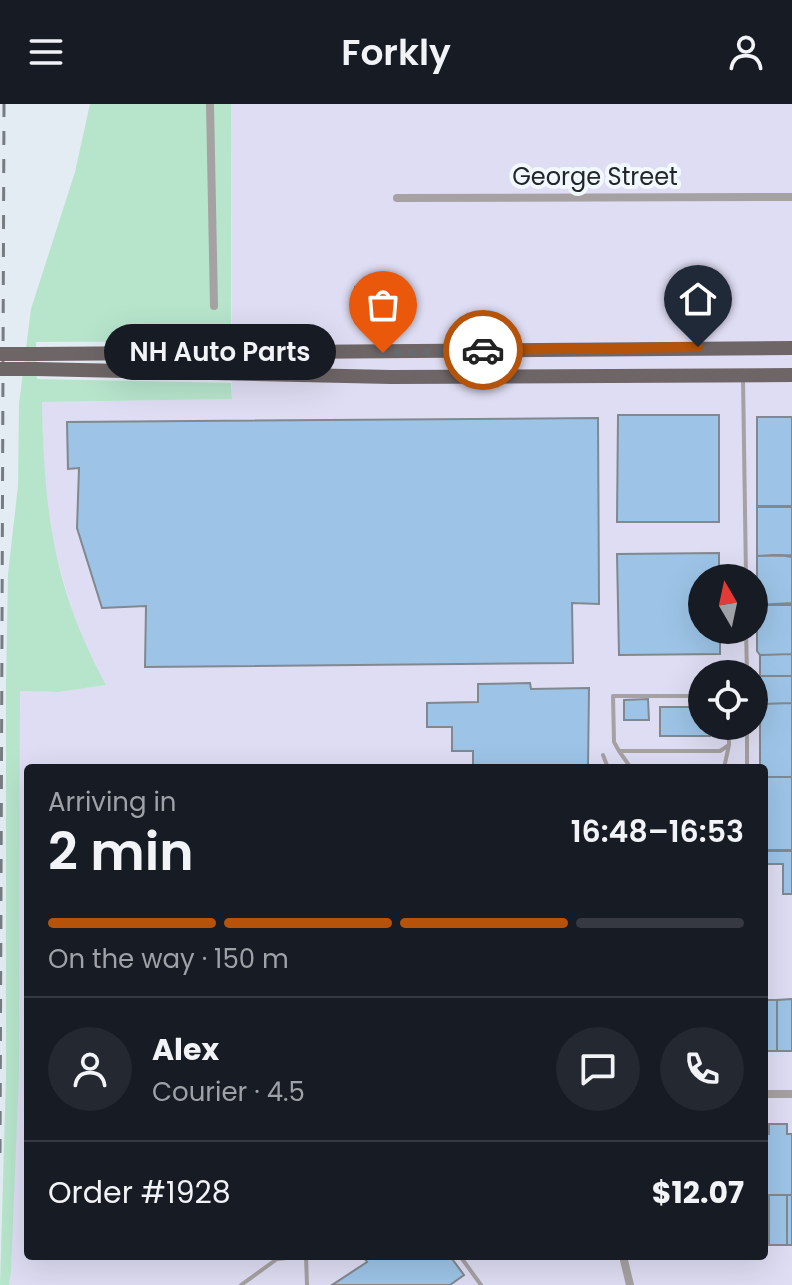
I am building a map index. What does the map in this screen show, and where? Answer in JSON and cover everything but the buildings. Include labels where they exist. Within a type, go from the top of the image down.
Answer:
[{"type":"main road","points":[[610,348],[610,377]]},
{"type":"main road","points":[[0,369],[36,362],[610,348],[792,348]]},
{"type":"main road","points":[[0,354],[36,362],[391,377],[792,375]]},
{"type":"street","points":[[210,104],[214,306]]},
{"type":"street","name":"George Street","points":[[397,198],[792,197]]},
{"type":"street","points":[[768,1094],[792,1094]]},
{"type":"street","points":[[624,1260],[630,1284]]},
{"type":"lane","points":[[743,375],[746,564]]},
{"type":"lane","points":[[628,764],[614,742],[613,696],[688,696]]},
{"type":"lane","points":[[725,764],[729,740]]},
{"type":"lane","points":[[747,740],[747,764]]},
{"type":"lane","points":[[619,751],[720,751],[729,745]]},
{"type":"lane","points":[[603,755],[606,764]]},
{"type":"lane","points":[[241,1285],[276,1260]]},
{"type":"lane","points":[[306,1260],[307,1285]]},
{"type":"lane","points":[[463,1260],[481,1285]]},
{"type":"shaded area","points":[[231,104],[792,104],[792,1285],[9,1285],[19,1075],[20,691],[58,692],[105,685],[80,637],[52,541],[44,492],[42,402],[232,399]]},
{"type":"green space","points":[[90,104],[231,104],[231,341],[36,342],[37,379],[231,383],[232,399],[42,402],[45,478],[55,548],[74,615],[106,685],[58,692],[20,691],[19,1075],[11,1271],[9,1285],[0,1285],[6,1079],[8,574],[18,486],[19,404],[31,309],[75,172]]},
{"type":"railway","points":[[0,1153],[4,104]]},
{"type":"way so far","points":[[383,353],[483,350]]},
{"type":"place","name":"NH Auto Parts","points":[[383,353]]},
{"type":"route","points":[[483,350],[698,347]]}]
